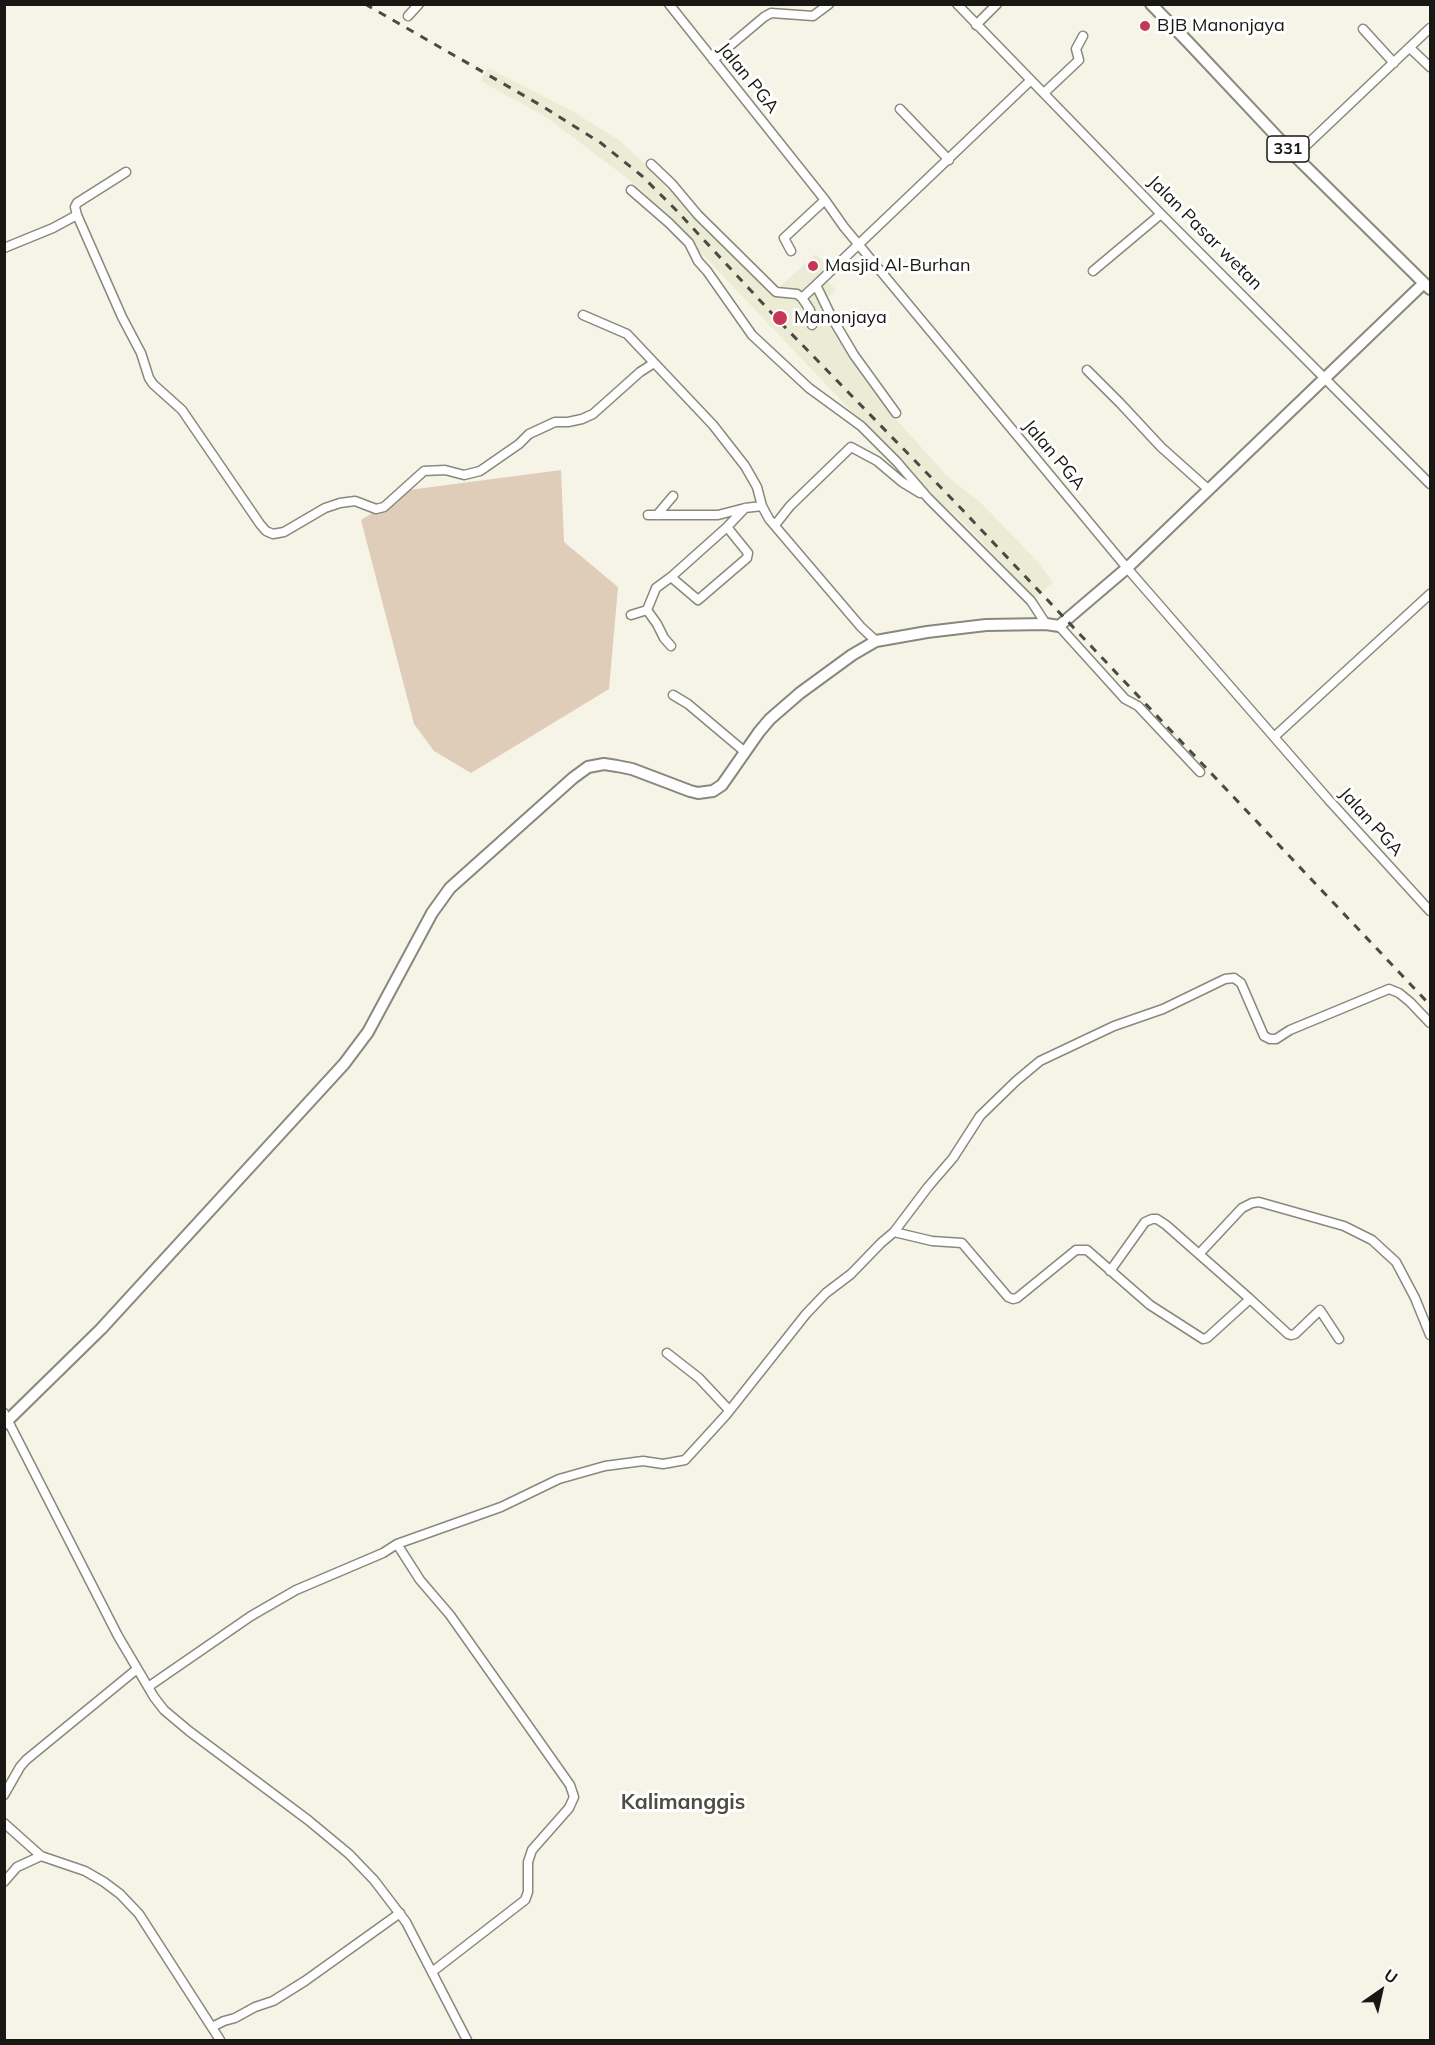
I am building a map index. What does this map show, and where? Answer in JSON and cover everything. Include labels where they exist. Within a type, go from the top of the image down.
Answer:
[{"type":"main road","name":"331","points":[[1151,4],[1295,156],[1427,286]]},
{"type":"main road","points":[[6,1419],[101,1329],[344,1064],[369,1032],[432,913],[450,888],[573,778],[588,768],[604,764],[617,765],[632,768],[690,791],[698,793],[713,791],[723,785],[770,719],[800,693],[852,655],[876,641],[975,626],[1047,624],[1059,626],[1127,568],[1325,377],[1427,286]]},
{"type":"street","points":[[408,16],[419,4]]},
{"type":"street","name":"Jalan PGA","points":[[669,4],[859,244],[1127,568],[1431,912]]},
{"type":"street","points":[[713,60],[771,13],[813,16],[829,4]]},
{"type":"street","name":"Jalan Pasar wetan","points":[[957,4],[1161,214],[1431,484]]},
{"type":"street","points":[[976,25],[997,4]]},
{"type":"street","points":[[1295,156],[1431,28]]},
{"type":"street","points":[[1363,29],[1394,63]]},
{"type":"street","points":[[1044,93],[1079,60],[1077,45],[1083,36]]},
{"type":"street","points":[[1410,48],[1431,68]]},
{"type":"street","points":[[802,298],[1031,80]]},
{"type":"street","points":[[900,109],[949,160]]},
{"type":"street","points":[[651,164],[672,184],[698,215],[776,292],[797,294],[802,298],[810,310],[812,325]]},
{"type":"street","points":[[126,172],[77,203],[75,207],[77,215],[122,317],[141,353],[149,378],[182,410],[260,524],[266,531],[273,534],[284,532],[325,508],[340,503],[355,501],[376,509],[384,507],[424,471],[445,470],[464,475],[480,471],[519,444],[529,434],[555,422],[568,422],[593,414],[640,372],[654,363]]},
{"type":"street","points":[[631,190],[689,243],[698,261],[752,335],[801,381],[861,426],[897,462],[928,498],[1031,601],[1047,624]]},
{"type":"street","points":[[791,251],[784,238],[825,200]]},
{"type":"street","points":[[1093,272],[1161,214]]},
{"type":"street","points":[[4,248],[53,228],[77,215]]},
{"type":"street","points":[[816,285],[835,324],[854,355],[896,413]]},
{"type":"street","points":[[583,315],[627,334],[713,425],[757,486],[762,506],[775,525],[861,627],[876,641]]},
{"type":"street","points":[[1087,370],[1161,447],[1208,489]]},
{"type":"street","points":[[775,525],[790,506],[850,447],[877,460],[902,482],[928,498]]},
{"type":"street","points":[[657,515],[673,496]]},
{"type":"street","points":[[648,515],[718,515],[762,506]]},
{"type":"street","points":[[647,610],[656,588],[672,577],[745,508]]},
{"type":"street","points":[[672,577],[698,600],[747,558],[748,553],[727,527]]},
{"type":"street","points":[[1274,737],[1431,594]]},
{"type":"street","points":[[631,615],[647,610]]},
{"type":"street","points":[[647,610],[671,646]]},
{"type":"street","points":[[1059,626],[1125,699],[1138,706],[1200,772]]},
{"type":"street","points":[[673,696],[688,704],[745,752]]},
{"type":"street","points":[[148,1687],[251,1616],[296,1590],[383,1553],[398,1544],[501,1506],[559,1479],[596,1468],[644,1461],[663,1464],[685,1460],[729,1410],[806,1314],[894,1232],[953,1158],[980,1116],[1040,1061],[1114,1026],[1163,1009],[1226,979],[1234,978],[1241,983],[1264,1036],[1270,1039],[1276,1039],[1290,1030],[1389,989],[1399,993],[1431,1023]]},
{"type":"street","points":[[1199,1254],[1242,1208],[1252,1203],[1259,1202],[1344,1226],[1372,1240],[1396,1262],[1431,1335]]},
{"type":"street","points":[[1110,1271],[1143,1225],[1152,1219],[1161,1221],[1291,1335],[1321,1310],[1339,1339]]},
{"type":"street","points":[[894,1232],[932,1241],[962,1243],[1008,1297],[1013,1299],[1080,1249],[1090,1252],[1150,1305],[1203,1339],[1208,1338],[1250,1299]]},
{"type":"street","points":[[667,1353],[699,1378],[729,1410]]},
{"type":"street","points":[[6,1419],[108,1617],[148,1687],[165,1710],[189,1731],[308,1820],[349,1854],[374,1880],[393,1918],[432,1972],[466,2040]]},
{"type":"street","points":[[398,1544],[420,1580],[450,1615],[570,1785],[574,1797],[569,1808],[532,1850],[528,1862],[528,1892],[525,1900],[432,1972]]},
{"type":"street","points":[[4,1795],[26,1760],[137,1669]]},
{"type":"street","points":[[4,1823],[41,1856],[85,1871],[120,1894],[139,1914],[220,2040]]},
{"type":"street","points":[[4,1882],[17,1867],[41,1856]]},
{"type":"street","points":[[212,2027],[273,2001],[393,1918]]},
{"type":"shaded area","points":[[488,68],[574,112],[620,141],[682,199],[773,293],[816,254],[833,272],[826,279],[836,290],[822,304],[837,335],[887,409],[948,477],[980,502],[1037,561],[1053,582],[1035,598],[963,522],[929,493],[651,200],[628,179],[546,117],[481,81]]},
{"type":"shaded area","points":[[561,470],[564,542],[618,587],[609,689],[471,773],[434,751],[414,724],[361,520],[409,490]]},
{"type":"railway","points":[[365,4],[542,106],[601,143],[642,176],[954,501],[1430,1005]]},
{"type":"place","name":"BJB Manonjaya","points":[[1145,26]]},
{"type":"place","name":"Masjid Al-Burhan","points":[[813,266]]},
{"type":"place","name":"Manonjaya","points":[[780,318]]},
{"type":"district","name":"Kalimanggis","points":[[683,1803]]}]
